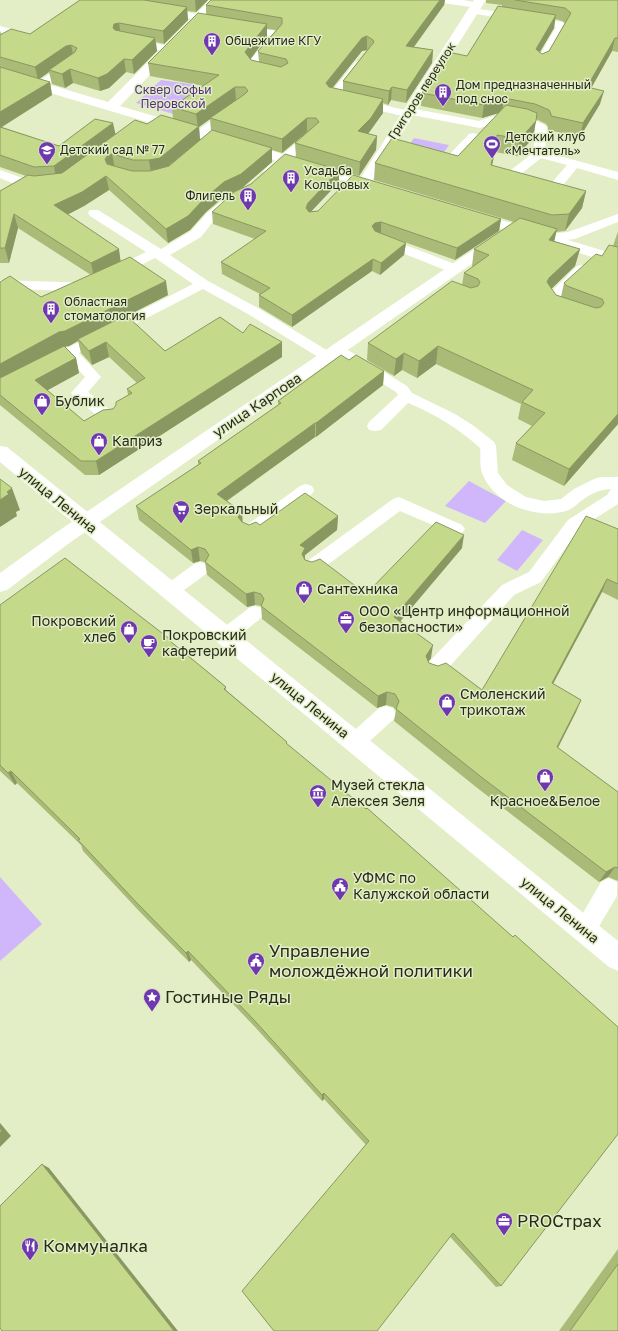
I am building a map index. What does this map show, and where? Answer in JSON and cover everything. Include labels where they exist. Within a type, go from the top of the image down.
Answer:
[{"type":"street","points":[[111,107],[169,49],[202,20],[216,0]]},
{"type":"street","name":"Григоров переулок","points":[[358,181],[385,148],[409,113],[477,5]]},
{"type":"street","points":[[0,74],[394,192]]},
{"type":"street","points":[[455,210],[618,260]]},
{"type":"street","name":"улица Карпова","points":[[0,584],[86,522],[333,354],[438,288],[455,270],[515,228]]},
{"type":"street","name":"улица Ленина","points":[[0,452],[618,958]]},
{"type":"lane","points":[[443,0],[477,5],[562,25],[540,63]]},
{"type":"lane","points":[[154,10],[202,20]]},
{"type":"lane","points":[[230,26],[276,34],[252,64],[256,70],[282,76]]},
{"type":"lane","points":[[0,29],[19,34],[0,46]]},
{"type":"lane","points":[[121,40],[169,49]]},
{"type":"lane","points":[[367,54],[333,97],[409,113],[480,125],[502,116],[528,121],[541,127],[539,154],[506,180],[551,192],[575,163]]},
{"type":"lane","points":[[39,86],[73,62]]},
{"type":"lane","points":[[201,147],[207,135],[241,104]]},
{"type":"lane","points":[[136,128],[150,118]]},
{"type":"lane","points":[[262,178],[312,135]]},
{"type":"lane","points":[[422,159],[445,165],[473,136]]},
{"type":"lane","points":[[385,148],[400,152]]},
{"type":"lane","points":[[539,154],[618,176]]},
{"type":"lane","points":[[0,174],[22,182],[37,185],[52,184]]},
{"type":"lane","points":[[341,190],[358,181]]},
{"type":"lane","points":[[0,284],[26,284],[69,288],[90,285],[196,234],[211,216],[225,204],[247,192]]},
{"type":"lane","points":[[94,213],[158,253],[203,284],[333,354],[402,389],[406,396],[436,409],[469,429],[488,446],[490,474],[501,489],[521,502],[544,507],[565,505],[580,493],[600,483],[618,483]]},
{"type":"lane","points":[[545,238],[570,236],[618,218]]},
{"type":"lane","points":[[380,239],[455,270]]},
{"type":"lane","points":[[577,316],[557,308],[551,299],[599,254]]},
{"type":"lane","points":[[0,388],[68,351],[134,320],[203,284]]},
{"type":"lane","points":[[68,351],[94,377],[79,393],[110,418]]},
{"type":"lane","points":[[375,426],[406,396]]},
{"type":"lane","points":[[250,531],[306,490]]},
{"type":"lane","points":[[435,669],[508,590],[534,577],[574,524],[613,499],[618,492]]},
{"type":"lane","points":[[312,567],[399,503],[456,529]]},
{"type":"lane","points":[[170,591],[200,569]]},
{"type":"lane","points":[[226,636],[255,613]]},
{"type":"lane","points":[[355,742],[386,714]]},
{"type":"lane","points":[[584,930],[609,890]]},
{"type":"green space","name":"Сквер Софьи Перовской","points":[[161,80],[191,84],[211,92],[177,115],[136,103]]},
{"type":"green space","points":[[414,138],[449,145],[441,157],[406,150]]},
{"type":"green space","points":[[469,481],[506,501],[485,523],[445,506]]},
{"type":"green space","points":[[522,530],[543,540],[517,571],[497,560]]},
{"type":"green space","points":[[0,877],[42,924],[0,961]]},
{"type":"building","points":[[80,0],[144,0],[187,7],[163,31],[119,23],[114,24],[113,28],[115,30],[155,38],[132,60],[124,59],[107,74],[98,78],[70,69],[62,74],[49,70],[75,52],[77,48],[71,45],[66,46],[35,67],[0,57],[0,35],[11,29],[30,34]]},
{"type":"building","points":[[211,0],[440,0],[406,46],[433,50],[407,90],[392,87],[389,91],[343,81],[374,42],[367,36],[362,38],[326,83],[329,87],[383,99],[371,118],[358,131],[377,136],[360,162],[295,143],[319,122],[316,118],[307,118],[282,139],[210,118],[245,94],[248,91],[245,87],[235,87],[196,114],[172,107],[219,75],[148,63],[198,13],[267,24],[245,52],[251,60],[281,67],[288,63],[286,59],[260,53],[258,51],[282,24],[282,18],[206,5]]},
{"type":"building","points":[[515,0],[618,0],[618,38],[615,38],[587,87],[604,91],[583,123],[551,116],[549,110],[535,104],[504,98],[484,105],[422,93],[448,52],[467,56],[498,6],[556,15],[536,49],[542,54],[549,51],[571,13],[565,8]]},
{"type":"building","points":[[0,67],[50,82],[0,112]]},
{"type":"building","points":[[506,105],[527,109],[537,113],[536,121],[520,139],[497,135],[491,165],[586,191],[569,214],[552,215],[375,163],[392,138],[458,156]]},
{"type":"building","points":[[161,115],[199,126],[160,158],[133,160],[112,154],[108,155],[105,159],[107,164],[132,171],[150,171],[169,166],[212,130],[272,148],[241,174],[224,182],[205,198],[188,216],[166,229],[106,176],[82,192],[54,205],[119,249],[91,263],[14,214],[5,248],[0,248],[0,191],[28,175],[34,176],[62,173],[135,120],[147,124]]},
{"type":"building","points":[[95,119],[113,123],[54,166],[34,167],[0,155],[0,127],[59,146]]},
{"type":"building","points":[[285,154],[339,170],[308,203],[306,208],[309,212],[318,211],[353,175],[501,219],[457,248],[381,222],[375,223],[372,226],[375,231],[406,243],[381,263],[373,259],[292,315],[259,295],[270,288],[221,262],[266,231],[212,212],[234,192],[251,184]]},
{"type":"building","points":[[520,218],[557,229],[549,240],[580,249],[549,278],[547,282],[556,295],[596,308],[601,307],[604,303],[602,299],[567,286],[564,283],[596,254],[602,256],[609,245],[618,247],[618,414],[569,469],[516,443],[545,413],[522,402],[533,390],[438,346],[419,361],[404,353],[396,359],[368,343],[452,281],[471,288],[478,286],[480,282],[478,279],[464,273],[489,255],[474,249]]},
{"type":"building","points":[[130,257],[166,281],[65,331],[59,332],[0,364],[0,282],[10,276],[41,297]]},
{"type":"building","points":[[126,315],[165,351],[220,317],[243,333],[250,324],[282,342],[96,461],[81,461],[0,395],[0,378],[64,346],[76,358],[35,380],[84,421],[103,410],[113,409],[116,402],[132,393],[127,389],[145,378],[106,342],[89,351],[78,339]]},
{"type":"building","points":[[341,355],[349,360],[356,355],[384,371],[316,423],[217,494],[242,512],[238,517],[242,522],[249,525],[256,522],[260,525],[305,493],[338,516],[300,545],[305,548],[302,554],[305,560],[312,562],[320,559],[366,594],[436,522],[464,535],[394,617],[433,645],[426,656],[429,663],[438,666],[446,663],[482,690],[586,516],[618,529],[618,584],[607,579],[552,683],[581,700],[557,747],[618,792],[618,868],[615,867],[606,872],[480,776],[396,709],[399,701],[395,694],[387,692],[378,696],[261,606],[264,599],[261,594],[254,592],[246,594],[205,562],[209,555],[205,549],[198,547],[191,550],[136,506],[201,463],[198,461],[281,403],[278,401]]},
{"type":"building","points":[[0,479],[12,488],[7,492],[9,494],[0,500]]},
{"type":"building","points":[[65,558],[171,640],[170,641],[226,687],[224,689],[287,742],[286,743],[366,809],[367,808],[513,937],[515,935],[618,1027],[618,1134],[501,1286],[453,1233],[377,1331],[274,1331],[242,1291],[369,1141],[324,1093],[322,1095],[254,1020],[188,951],[186,953],[136,902],[78,840],[80,839],[11,771],[8,773],[0,765],[0,605]]},
{"type":"building","points":[[42,1164],[174,1331],[2,1331],[0,1328],[0,1206]]},
{"type":"building","points":[[618,1264],[618,1331],[570,1331]]},
{"type":"place","name":"Общежитие КГУ","points":[[212,56]]},
{"type":"place","name":"Дом предназначенный под снос","points":[[443,107]]},
{"type":"place","name":"Детский клуб «Мечтатель»","points":[[492,159]]},
{"type":"place","name":"Детский сад № 77","points":[[47,165]]},
{"type":"place","name":"Усадьба Кольцовых","points":[[291,193]]},
{"type":"place","name":"Флигель","points":[[248,211]]},
{"type":"place","name":"Областная стоматология","points":[[51,324]]},
{"type":"place","name":"Бублик","points":[[42,416]]},
{"type":"place","name":"Каприз","points":[[99,456]]},
{"type":"place","name":"Зеркальный","points":[[181,524]]},
{"type":"place","name":"Сантехника","points":[[304,604]]},
{"type":"place","name":"ООО «Центр информационной безопасности»","points":[[346,634]]},
{"type":"place","name":"Покровский хлеб","points":[[129,644]]},
{"type":"place","name":"Покровский кафетерий","points":[[149,658]]},
{"type":"place","name":"Смоленский трикотаж","points":[[447,717]]},
{"type":"place","name":"Красное&Белое","points":[[545,792]]},
{"type":"place","name":"Музей стекла Алексея Зеля","points":[[318,808]]},
{"type":"place","name":"УФМС по Калужской области","points":[[340,901]]},
{"type":"place","name":"Управление молождёжной политики","points":[[256,976]]},
{"type":"place","name":"Гостиные Ряды","points":[[152,1012]]},
{"type":"place","name":"PROСтрах","points":[[504,1236]]},
{"type":"place","name":"Коммуналка","points":[[30,1261]]}]
